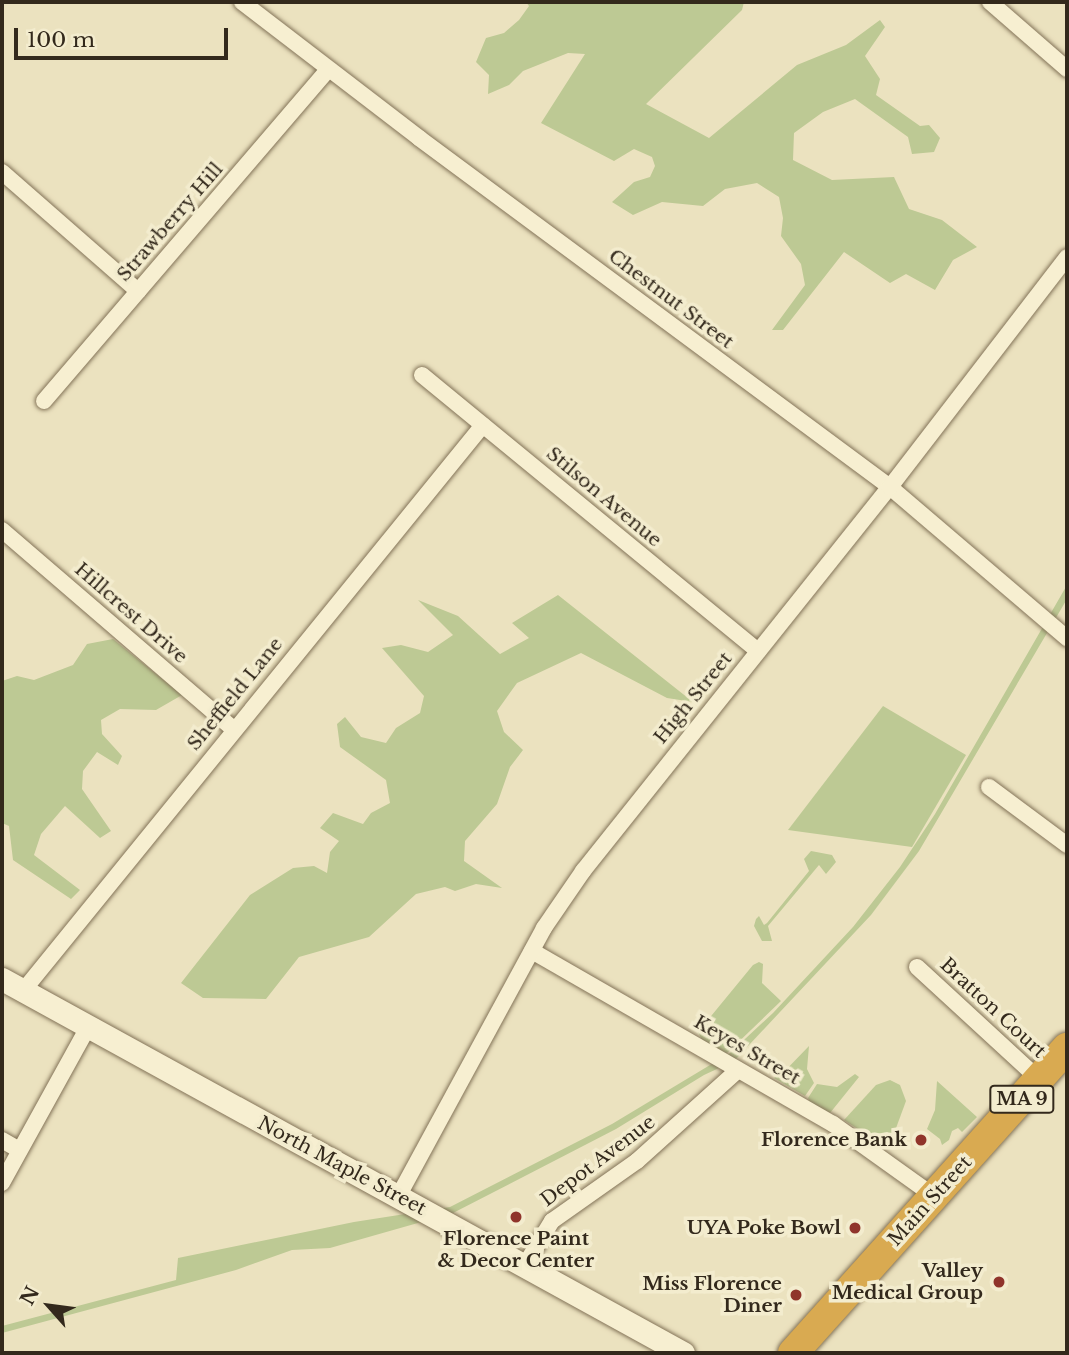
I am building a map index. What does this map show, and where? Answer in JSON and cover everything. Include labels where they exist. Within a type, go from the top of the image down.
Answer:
[{"type":"highway","name":"Main Street","points":[[793,1353],[1067,1048]]},
{"type":"main road","name":"North Maple Street","points":[[2,979],[683,1353]]},
{"type":"street","name":"Chestnut Street","points":[[242,2],[328,70],[890,487],[1067,638]]},
{"type":"street","points":[[990,2],[1067,69]]},
{"type":"street","name":"Strawberry Hill","points":[[44,401],[328,70]]},
{"type":"street","points":[[2,172],[138,291]]},
{"type":"street","name":"High Street","points":[[398,1197],[557,907],[593,857],[890,487],[1067,257]]},
{"type":"street","name":"Stilson Avenue","points":[[422,375],[758,652]]},
{"type":"street","name":"Sheffield Lane","points":[[23,991],[233,729],[483,425]]},
{"type":"street","name":"Hillcrest Drive","points":[[2,530],[233,729]]},
{"type":"street","points":[[989,787],[1067,845]]},
{"type":"street","name":"Keyes Street","points":[[532,951],[842,1129],[934,1196]]},
{"type":"street","name":"Bratton Court","points":[[917,967],[1040,1080]]},
{"type":"street","points":[[2,1183],[88,1027]]},
{"type":"street","name":"Depot Avenue","points":[[525,1265],[552,1221],[637,1161],[738,1070]]},
{"type":"street","points":[[2,1140],[19,1150]]},
{"type":"green space","points":[[526,2],[744,2],[742,10],[646,104],[709,138],[797,65],[846,45],[880,20],[885,27],[865,56],[880,79],[876,95],[920,126],[929,125],[940,138],[934,152],[912,154],[908,137],[855,99],[823,112],[794,133],[793,160],[832,180],[894,177],[909,209],[942,220],[977,247],[953,260],[935,290],[906,274],[890,283],[844,252],[783,330],[772,330],[805,285],[801,264],[781,236],[783,218],[779,197],[757,183],[725,189],[703,206],[662,202],[633,215],[612,202],[634,182],[650,177],[655,166],[652,157],[634,149],[614,161],[541,123],[585,54],[568,53],[523,71],[509,85],[488,94],[489,75],[476,62],[486,38],[504,33],[519,20],[529,6]]},
{"type":"green space","points":[[1067,585],[1067,599],[919,851],[871,915],[734,1061],[704,1075],[616,1129],[453,1213],[330,1248],[292,1250],[236,1270],[2,1333],[2,1326],[176,1280],[178,1258],[354,1222],[450,1207],[612,1124],[730,1053],[773,1013],[853,927],[900,867],[935,814]]},
{"type":"green space","points":[[558,595],[693,702],[667,698],[581,653],[517,683],[497,711],[504,732],[523,750],[510,767],[497,804],[465,841],[464,861],[502,888],[476,884],[455,891],[445,887],[416,894],[369,937],[299,957],[266,999],[203,998],[181,983],[250,895],[293,868],[314,866],[327,873],[330,852],[339,841],[320,828],[333,813],[363,824],[371,813],[390,803],[386,780],[340,747],[337,724],[345,717],[361,737],[386,743],[396,728],[420,713],[424,696],[382,648],[401,645],[428,652],[453,635],[418,600],[458,616],[500,654],[529,638],[512,623]]},
{"type":"green space","points":[[113,639],[182,695],[156,710],[120,709],[101,720],[102,734],[122,756],[118,765],[97,752],[83,771],[82,789],[111,831],[100,838],[65,806],[41,834],[34,855],[80,890],[71,899],[13,860],[9,826],[2,823],[2,681],[17,676],[34,680],[73,665],[87,644]]},
{"type":"green space","points":[[883,706],[966,755],[912,847],[788,830]]},
{"type":"green space","points":[[811,851],[832,855],[836,862],[826,874],[819,865],[768,926],[772,941],[762,941],[754,926],[756,919],[759,916],[764,925],[767,923],[809,871],[804,859]]},
{"type":"green space","points":[[759,962],[763,964],[762,983],[781,1001],[726,1054],[702,1040],[698,1032],[753,965]]},
{"type":"green space","points":[[809,1046],[807,1069],[814,1083],[805,1096],[774,1078],[776,1075],[779,1077]]},
{"type":"green space","points":[[855,1074],[859,1077],[830,1113],[810,1103],[808,1098],[817,1084],[837,1087]]},
{"type":"green space","points":[[890,1080],[900,1085],[906,1101],[892,1139],[885,1147],[844,1120],[876,1085]]},
{"type":"green space","points":[[937,1081],[977,1117],[962,1132],[958,1128],[952,1131],[949,1140],[942,1145],[940,1139],[927,1129],[935,1110]]},
{"type":"place","name":"Florence Bank","points":[[921,1140]]},
{"type":"place","name":"Florence Paint & Decor Center","points":[[516,1217]]},
{"type":"place","name":"UYA Poke Bowl","points":[[855,1228]]},
{"type":"place","name":"Valley Medical Group","points":[[999,1282]]},
{"type":"place","name":"Miss Florence Diner","points":[[796,1295]]}]
